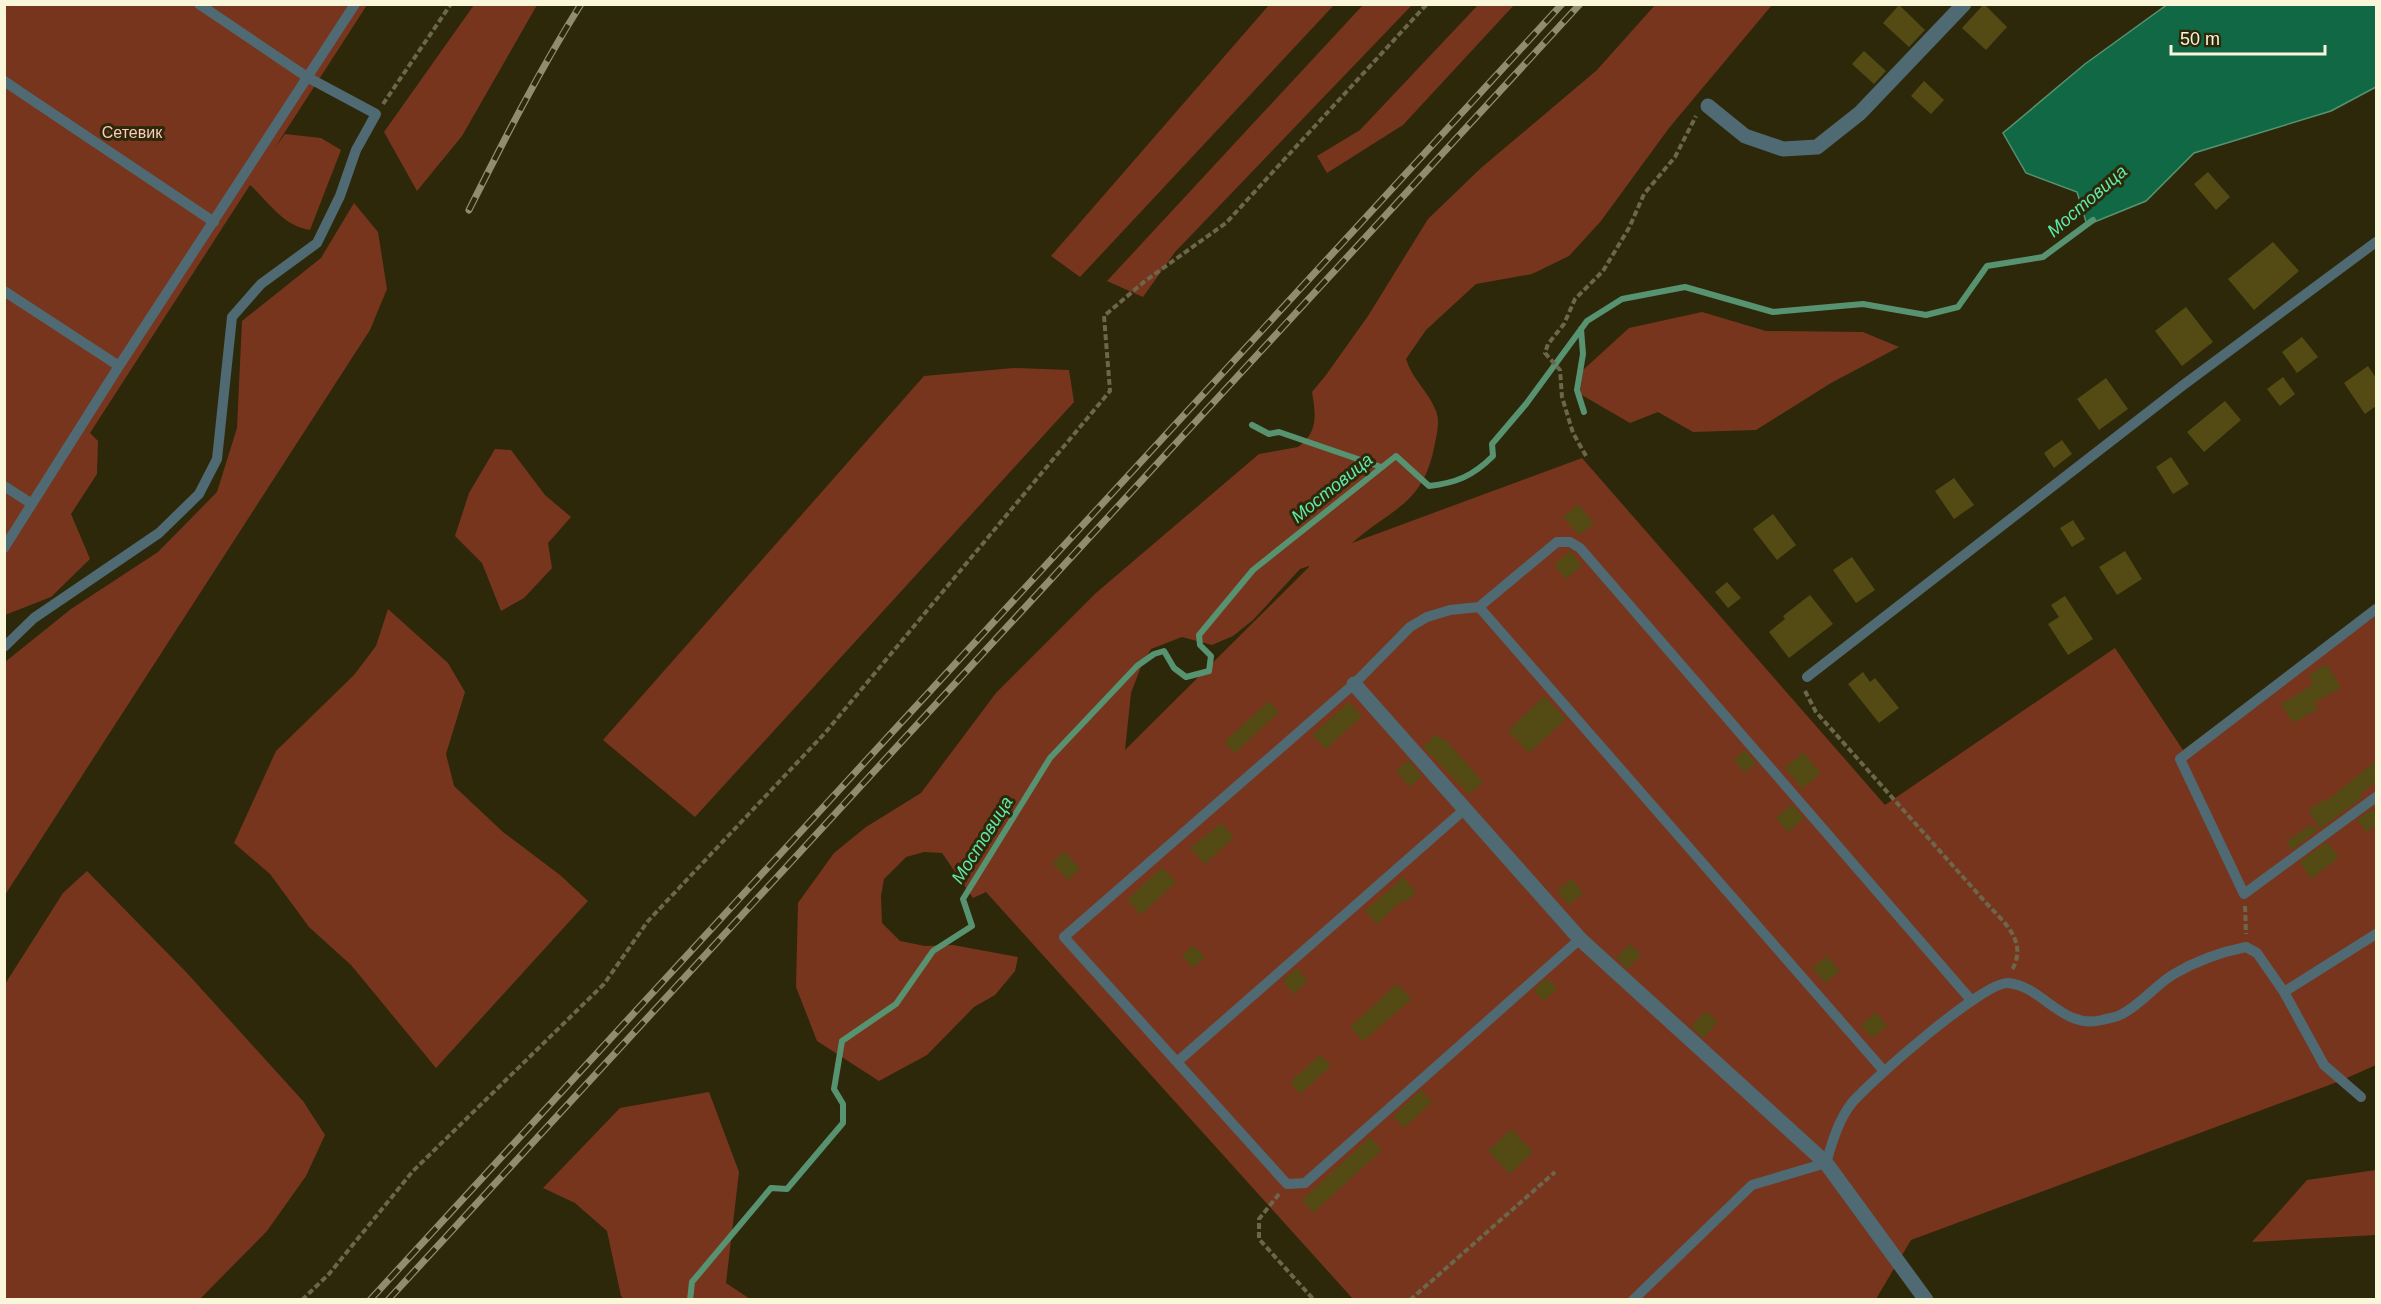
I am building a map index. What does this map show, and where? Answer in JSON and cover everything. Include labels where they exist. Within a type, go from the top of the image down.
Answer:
[{"type":"street","points":[[1708,106],[1745,136],[1783,149],[1817,147],[1860,112],[1964,4]]},
{"type":"street","points":[[1354,684],[1580,939],[1826,1163],[1926,1299]]},
{"type":"lane","points":[[4,647],[33,618],[159,533],[199,494],[217,459],[232,318],[261,284],[316,243],[340,196],[356,150],[376,114],[307,77],[199,4]]},
{"type":"lane","points":[[4,548],[119,366],[355,4]]},
{"type":"lane","points":[[4,81],[214,222]]},
{"type":"lane","points":[[1807,677],[2172,394],[2376,242]]},
{"type":"lane","points":[[4,291],[119,366]]},
{"type":"lane","points":[[4,486],[32,504]]},
{"type":"lane","points":[[1580,939],[1305,1183],[1287,1184],[1064,937],[1354,684],[1410,627],[1427,617],[1450,609],[1479,607],[1557,542],[1570,542],[1580,548],[1971,1000]]},
{"type":"lane","points":[[1479,607],[1884,1071]]},
{"type":"lane","points":[[2376,609],[2180,759],[2244,894],[2376,797]]},
{"type":"lane","points":[[1177,1062],[1465,809]]},
{"type":"lane","points":[[2284,992],[2376,934]]},
{"type":"lane","points":[[1633,1299],[1752,1185],[1826,1163],[1835,1136],[1850,1105],[1884,1071],[1971,1000],[2005,982],[2022,985],[2068,1016],[2091,1023],[2121,1015],[2174,974],[2222,952],[2246,947],[2257,953],[2284,992],[2324,1065],[2361,1097]]},
{"type":"path","points":[[376,114],[451,4]]},
{"type":"path","points":[[302,1299],[329,1274],[413,1170],[604,984],[648,921],[825,733],[1110,390],[1104,316],[1145,281],[1226,223],[1427,4]]},
{"type":"path","points":[[1586,456],[1573,433],[1562,397],[1560,370],[1545,353],[1548,344],[1564,324],[1575,299],[1603,271],[1629,228],[1644,194],[1675,157],[1699,111],[1708,106]]},
{"type":"path","points":[[1807,677],[1803,684],[1805,692],[1816,712],[1986,904],[2007,924],[2019,949],[2016,963],[2005,982]]},
{"type":"path","points":[[2244,894],[2246,947]]},
{"type":"path","points":[[1410,1299],[1555,1172]]},
{"type":"path","points":[[1287,1184],[1259,1219],[1259,1239],[1314,1299]]},
{"type":"green space","name":"Сетевик","points":[[5,5],[367,5],[274,149],[285,134],[321,138],[341,150],[310,230],[300,228],[284,218],[250,185],[90,433],[98,441],[97,474],[71,514],[90,559],[51,597],[5,615]]},
{"type":"green space","points":[[474,5],[537,5],[462,136],[417,191],[384,132]]},
{"type":"green space","points":[[1269,5],[1334,5],[1080,277],[1051,256]]},
{"type":"green space","points":[[1363,5],[1412,5],[1175,252],[1143,297],[1107,281]]},
{"type":"green space","points":[[1478,5],[1514,5],[1403,125],[1327,173],[1317,156],[1360,130]]},
{"type":"green space","points":[[1655,5],[1772,5],[1669,128],[1601,221],[1569,256],[1532,274],[1476,284],[1426,330],[1406,359],[1412,373],[1433,404],[1437,415],[1437,431],[1430,464],[1423,480],[1405,503],[1352,543],[1582,458],[1885,805],[2115,648],[2183,750],[2376,607],[2376,1065],[2340,1081],[1911,1240],[1876,1299],[1353,1299],[986,892],[973,898],[942,853],[924,852],[906,857],[884,879],[881,896],[882,923],[900,941],[925,946],[953,945],[1018,957],[1015,971],[995,995],[974,1007],[927,1055],[879,1081],[817,1041],[796,987],[798,903],[834,853],[866,827],[921,793],[996,693],[1096,593],[1259,454],[1298,447],[1305,442],[1314,423],[1312,392],[1368,316],[1428,219],[1481,168],[1597,70]],"holes":[[[1309,567],[1125,750],[1131,693],[1142,664],[1151,649],[1182,637],[1212,645],[1233,636],[1253,620],[1300,569]]]},
{"type":"green space","points":[[354,203],[378,232],[387,289],[370,330],[5,895],[5,662],[71,609],[158,552],[217,492],[237,428],[242,321],[321,258]]},
{"type":"green space","points":[[1702,312],[1766,331],[1863,332],[1899,347],[1831,383],[1756,430],[1693,432],[1658,412],[1630,423],[1580,394],[1583,370],[1629,328]]},
{"type":"green space","points":[[1014,368],[1069,370],[1074,402],[695,817],[603,740],[924,376]]},
{"type":"green space","points":[[495,449],[511,450],[545,495],[571,517],[548,543],[552,568],[524,598],[501,611],[482,563],[455,536],[469,493]]},
{"type":"green space","points":[[388,609],[448,663],[465,692],[446,754],[454,786],[503,832],[560,875],[588,901],[436,1068],[351,965],[309,927],[270,874],[234,843],[276,751],[354,675],[376,646]]},
{"type":"green space","points":[[87,871],[186,972],[303,1101],[325,1135],[306,1176],[267,1231],[200,1299],[5,1299],[5,984],[63,893]]},
{"type":"green space","points":[[709,1092],[739,1172],[726,1283],[750,1299],[624,1299],[621,1296],[607,1231],[575,1203],[543,1188],[620,1108]]},
{"type":"green space","points":[[2376,1170],[2376,1235],[2252,1242],[2307,1180]]},
{"type":"water","points":[[2168,4],[2376,5],[2376,87],[2331,111],[2194,153],[2146,201],[2087,225],[2077,192],[2026,173],[2003,133],[2085,64]]},
{"type":"building","points":[[1984,4],[2007,27],[1986,50],[1962,28]]},
{"type":"building","points":[[1899,5],[1925,30],[1909,47],[1883,23]]},
{"type":"building","points":[[1864,51],[1886,71],[1874,84],[1852,64]]},
{"type":"building","points":[[1924,81],[1944,100],[1931,114],[1911,96]]},
{"type":"building","points":[[2208,172],[2230,197],[2216,210],[2194,184]]},
{"type":"building","points":[[2273,242],[2299,271],[2254,310],[2228,279]]},
{"type":"building","points":[[2186,307],[2213,342],[2182,366],[2155,331]]},
{"type":"building","points":[[2302,337],[2318,357],[2297,373],[2282,352]]},
{"type":"building","points":[[2368,366],[2376,378],[2376,406],[2365,414],[2344,383]]},
{"type":"building","points":[[2283,377],[2295,394],[2280,406],[2267,389]]},
{"type":"building","points":[[2106,378],[2128,409],[2099,430],[2077,399]]},
{"type":"building","points":[[2225,401],[2241,420],[2204,452],[2187,432]]},
{"type":"building","points":[[2062,440],[2072,454],[2054,468],[2044,453]]},
{"type":"building","points":[[2171,457],[2189,484],[2173,494],[2156,467]]},
{"type":"building","points":[[1954,478],[1974,505],[1954,519],[1935,491]]},
{"type":"building","points":[[1578,504],[1594,523],[1579,535],[1563,517]]},
{"type":"building","points":[[1773,514],[1796,545],[1777,560],[1753,529]]},
{"type":"building","points":[[2073,520],[2085,539],[2072,547],[2060,528]]},
{"type":"building","points":[[1570,551],[1582,565],[1566,579],[1554,565]]},
{"type":"building","points":[[2125,551],[2142,579],[2117,595],[2099,567]]},
{"type":"building","points":[[1852,557],[1875,590],[1856,603],[1833,570]]},
{"type":"building","points":[[1727,582],[1741,598],[1728,608],[1715,592]]},
{"type":"building","points":[[1810,595],[1833,624],[1789,658],[1769,632],[1785,619],[1783,616]]},
{"type":"building","points":[[2065,596],[2093,639],[2068,655],[2048,624],[2059,617],[2051,605]]},
{"type":"building","points":[[2327,664],[2341,688],[2314,703],[2318,709],[2293,723],[2281,704],[2313,684],[2308,675]]},
{"type":"building","points":[[1863,672],[1870,682],[1875,678],[1899,708],[1879,723],[1848,684]]},
{"type":"building","points":[[1544,696],[1566,719],[1529,753],[1508,731]]},
{"type":"building","points":[[1269,701],[1279,712],[1235,753],[1224,742]]},
{"type":"building","points":[[1349,702],[1362,716],[1326,749],[1312,735]]},
{"type":"building","points":[[1436,734],[1442,740],[1444,738],[1483,782],[1469,794],[1423,747]]},
{"type":"building","points":[[1745,750],[1756,763],[1744,773],[1734,760]]},
{"type":"building","points":[[1803,752],[1821,773],[1802,789],[1785,768]]},
{"type":"building","points":[[1408,760],[1422,776],[1410,787],[1396,771]]},
{"type":"building","points":[[2376,761],[2376,781],[2360,795],[2362,798],[2320,829],[2308,810],[2324,800],[2325,802]]},
{"type":"building","points":[[1792,804],[1804,818],[1788,832],[1776,818]]},
{"type":"building","points":[[2372,809],[2376,815],[2376,825],[2367,832],[2357,820]]},
{"type":"building","points":[[1221,823],[1234,837],[1205,864],[1190,848]]},
{"type":"building","points":[[2312,824],[2317,831],[2292,850],[2286,842]]},
{"type":"building","points":[[2327,842],[2339,857],[2311,879],[2300,862]]},
{"type":"building","points":[[1064,851],[1080,869],[1068,880],[1052,863]]},
{"type":"building","points":[[1162,867],[1176,882],[1141,915],[1127,900]]},
{"type":"building","points":[[1403,877],[1416,892],[1403,904],[1401,901],[1377,924],[1365,911]]},
{"type":"building","points":[[1571,879],[1583,893],[1569,905],[1557,891]]},
{"type":"building","points":[[1631,944],[1641,955],[1627,969],[1616,957]]},
{"type":"building","points":[[1193,945],[1205,957],[1193,968],[1182,956]]},
{"type":"building","points":[[1827,956],[1840,971],[1825,983],[1812,968]]},
{"type":"building","points":[[1297,968],[1308,981],[1294,994],[1283,981]]},
{"type":"building","points":[[1547,978],[1557,988],[1544,1001],[1535,989]]},
{"type":"building","points":[[1397,984],[1412,999],[1363,1041],[1350,1027]]},
{"type":"building","points":[[1706,1011],[1718,1022],[1703,1038],[1691,1027]]},
{"type":"building","points":[[1876,1012],[1887,1026],[1872,1038],[1861,1025]]},
{"type":"building","points":[[1320,1055],[1331,1066],[1300,1094],[1290,1082]]},
{"type":"building","points":[[1421,1090],[1432,1102],[1404,1128],[1393,1116]]},
{"type":"building","points":[[1511,1129],[1533,1152],[1510,1174],[1488,1151]]},
{"type":"building","points":[[1370,1137],[1382,1150],[1313,1213],[1302,1200]]},
{"type":"waterway","name":"Мостовица","points":[[690,1300],[692,1282],[771,1188],[787,1189],[843,1123],[843,1104],[834,1089],[842,1041],[896,1004],[933,951],[972,926],[963,899],[1050,758],[1137,666],[1154,654],[1164,651],[1174,668],[1186,677],[1209,671],[1211,656],[1200,645],[1199,635],[1253,570],[1396,456],[1429,486],[1448,483],[1478,469],[1493,456],[1492,444],[1526,404],[1587,321],[1622,299],[1685,287],[1773,312],[1863,304],[1926,315],[1958,307],[1987,266],[2043,257],[2093,220]]},
{"type":"waterway","points":[[1581,329],[1583,354],[1577,390],[1584,412]]},
{"type":"waterway","points":[[1252,425],[1269,434],[1279,432],[1381,467]]},
{"type":"railway","points":[[469,210],[536,80],[581,4]]},
{"type":"railway","points":[[370,1300],[1562,4]]},
{"type":"railway","points":[[388,1300],[1580,4]]}]
